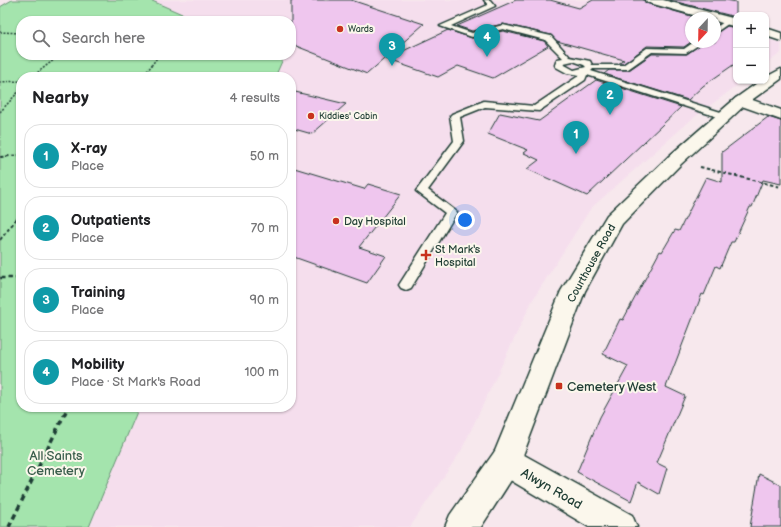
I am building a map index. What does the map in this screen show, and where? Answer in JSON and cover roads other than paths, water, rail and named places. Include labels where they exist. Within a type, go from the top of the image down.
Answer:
[{"type":"street","points":[[650,0],[732,22]]},
{"type":"street","points":[[769,33],[781,37]]},
{"type":"street","name":"Courthouse Road","points":[[462,527],[506,461],[573,291],[614,220],[674,161],[741,101],[781,73]]},
{"type":"street","points":[[741,101],[781,115]]},
{"type":"street","name":"Alwyn Road","points":[[506,461],[620,527]]},
{"type":"lane","points":[[487,0],[492,6],[444,26],[472,35],[502,27],[548,38],[568,59]]},
{"type":"lane","points":[[721,27],[732,22]]},
{"type":"lane","points":[[406,285],[451,212],[422,191],[459,141],[455,116],[484,104],[536,109],[582,78],[585,70],[582,61],[568,59],[560,61],[560,67],[568,71],[585,70],[625,67],[650,50],[686,51],[690,48]]},
{"type":"lane","points":[[585,70],[724,116]]},
{"type":"place","name":"Wards","points":[[340,29]]},
{"type":"place","name":"Mobility","points":[[487,57]]},
{"type":"place","name":"Training","points":[[392,66]]},
{"type":"place","name":"Outpatients","points":[[610,115]]},
{"type":"place","name":"Kiddies' Cabin","points":[[311,116]]},
{"type":"place","name":"X-ray","points":[[576,154]]},
{"type":"place","name":"Day Hospital","points":[[336,221]]},
{"type":"place","name":"St Mark's Hospital","points":[[426,255]]},
{"type":"place","name":"Cemetery West","points":[[559,386]]},
{"type":"park label","name":"All Saints Cemetery","points":[[56,462]]}]
